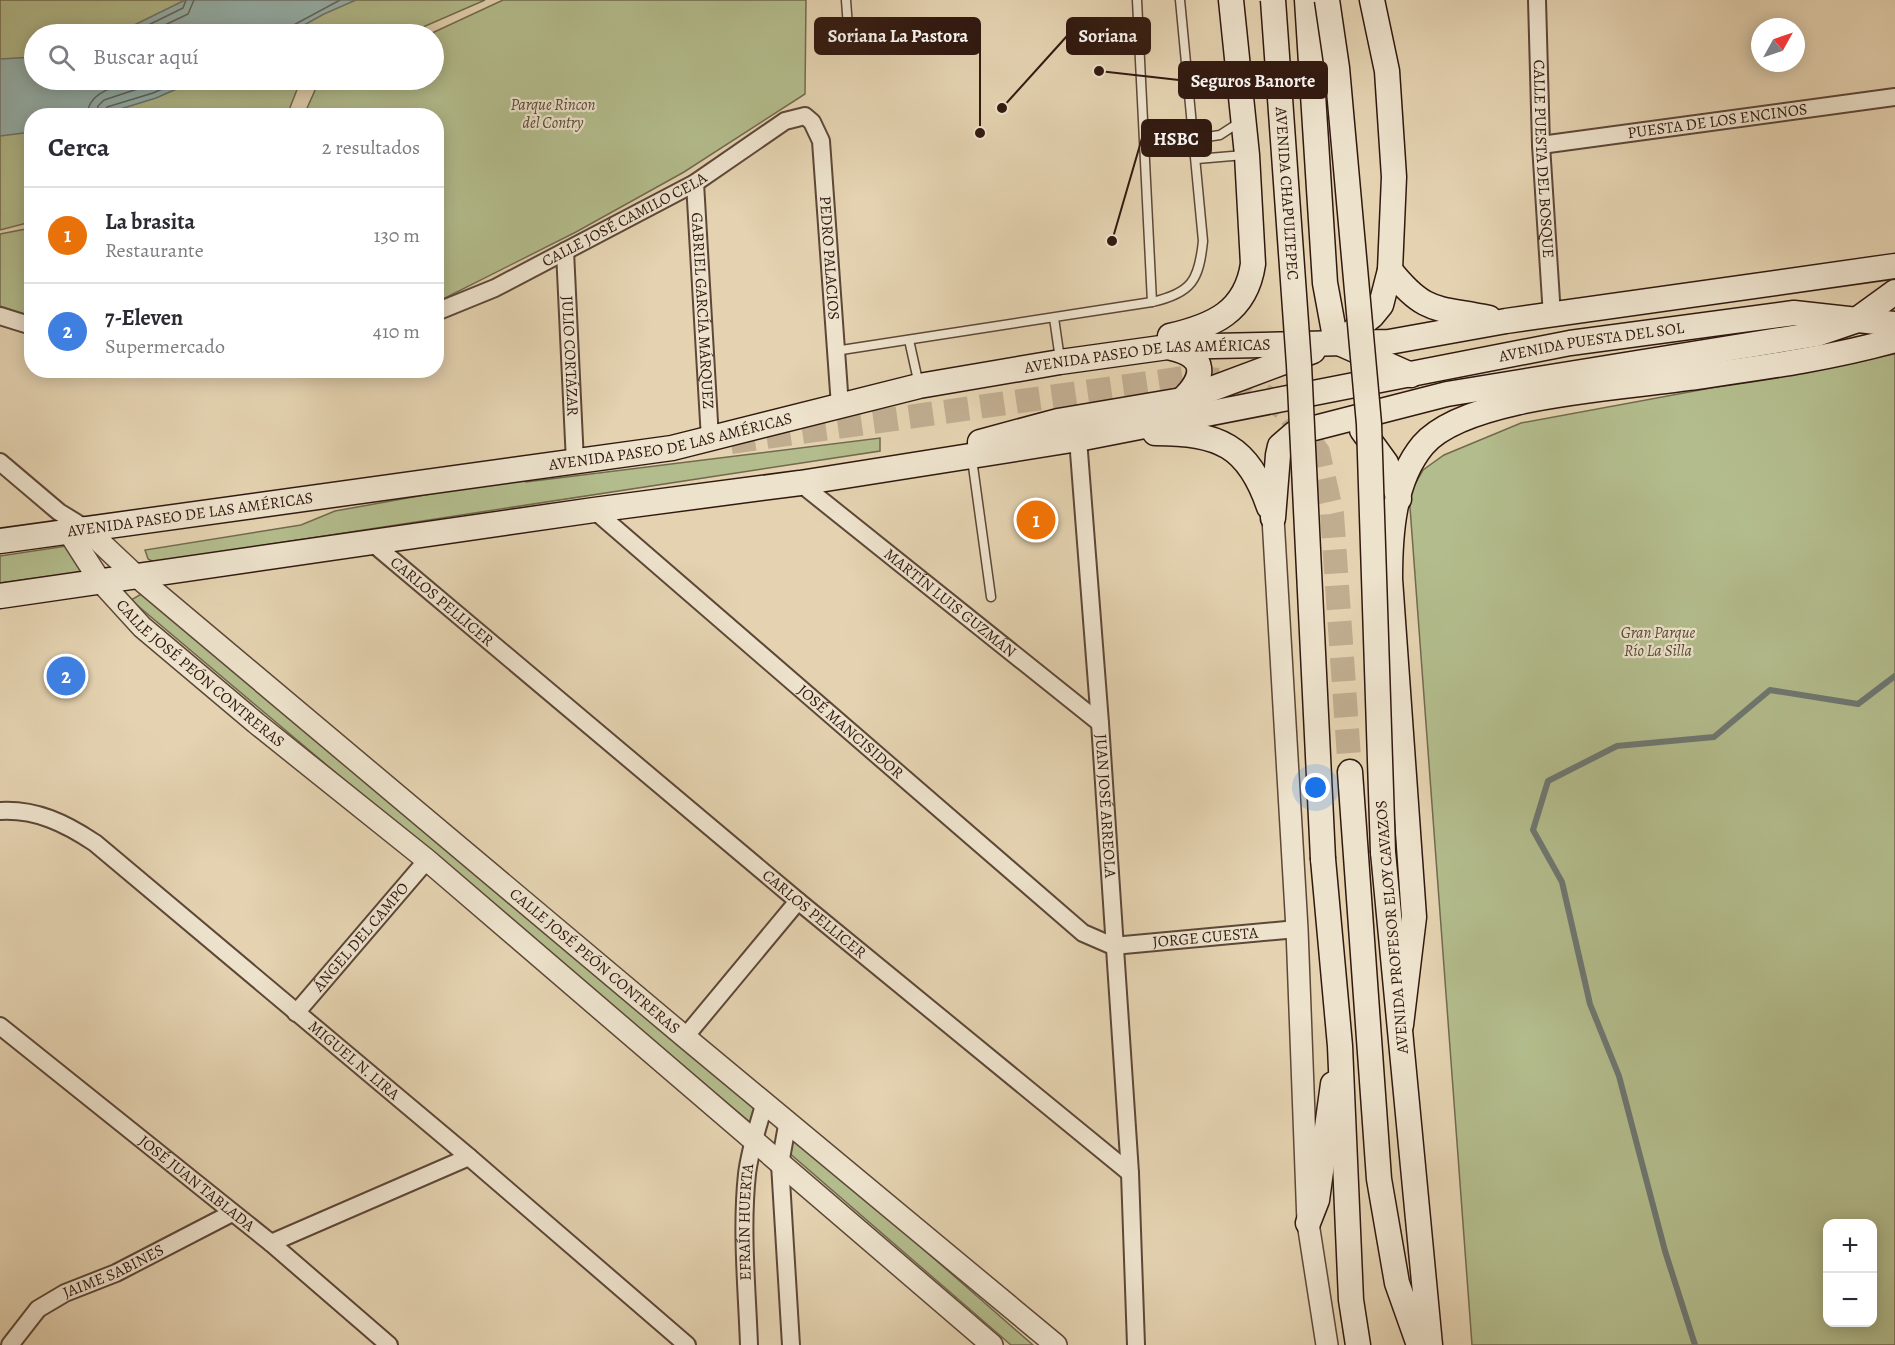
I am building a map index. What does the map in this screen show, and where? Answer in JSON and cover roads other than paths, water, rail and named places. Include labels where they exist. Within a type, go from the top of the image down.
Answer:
[{"type":"main road","points":[[1086,359],[1107,351],[1202,329],[1221,318],[1238,303],[1250,281],[1253,264],[1247,155],[1231,0]]},
{"type":"main road","name":"AVENIDA CHAPULTEPEC","points":[[1273,0],[1296,393]]},
{"type":"main road","points":[[1307,0],[1325,283],[1331,323],[1339,343],[1411,375]]},
{"type":"main road","name":"AVENIDA PROFESOR ELOY CAVAZOS","points":[[1327,0],[1337,68],[1369,424],[1383,852],[1430,1345]]},
{"type":"main road","points":[[967,456],[965,451],[978,443],[1021,429],[1182,400],[1272,365],[1339,343],[1372,316],[1381,305],[1390,270],[1394,177],[1387,71],[1372,0]]},
{"type":"main road","name":"AVENIDA PUESTA DEL SOL","points":[[1339,343],[1389,342],[1506,321],[1895,266]]},
{"type":"main road","points":[[1390,270],[1409,294],[1422,303],[1435,308],[1506,321]]},
{"type":"main road","points":[[1273,518],[1276,465],[1280,446],[1295,434],[1447,394],[1817,334],[1855,321],[1895,292]]},
{"type":"main road","name":"AVENIDA PUESTA DEL SOL","points":[[1296,393],[1411,375],[1570,343],[1775,314],[1814,313],[1855,321],[1895,324]]},
{"type":"main road","points":[[1401,1024],[1414,917],[1390,579],[1392,522],[1412,460],[1424,444],[1455,422],[1539,399],[1838,354],[1895,340]]},
{"type":"main road","name":"AVENIDA PASEO DE LAS AMÉRICAS","points":[[0,541],[71,524],[672,448],[919,386],[1060,362],[1168,347],[1339,343]]},
{"type":"main road","points":[[1168,347],[1189,352],[1198,364],[1198,381],[1182,400]]},
{"type":"main road","points":[[1212,412],[1256,382],[1272,365]]},
{"type":"main road","points":[[0,596],[370,541],[800,483],[1078,439],[1296,393],[1323,859],[1340,1046],[1351,1300],[1359,1345]]},
{"type":"main road","points":[[1345,419],[1363,431],[1374,444],[1393,476],[1399,500]]},
{"type":"main road","points":[[1104,433],[1188,434],[1234,449],[1254,470],[1273,518]]},
{"type":"main road","points":[[1350,772],[1378,1179],[1397,1283],[1419,1345]]},
{"type":"main road","points":[[1308,1223],[1317,1200],[1326,1116],[1340,1046]]},
{"type":"street","points":[[1383,0],[1387,71]]},
{"type":"street","name":"CALLE PUESTA DEL BOSQUE","points":[[1537,0],[1541,146],[1552,316]]},
{"type":"street","name":"PUESTA DE LOS ENCINOS","points":[[1541,146],[1895,97]]},
{"type":"street","name":"CALLE JOSÉ CAMILO CELA","points":[[444,309],[495,288],[695,183],[785,121],[805,116]]},
{"type":"street","name":"PEDRO PALACIOS","points":[[805,116],[812,122],[821,141],[834,351],[840,406]]},
{"type":"street","name":"GABRIEL GARCÍA MÁRQUEZ","points":[[695,183],[710,439]]},
{"type":"street","name":"JULIO CORTÁZAR","points":[[565,251],[575,462]]},
{"type":"street","points":[[0,316],[24,324]]},
{"type":"street","name":"JUAN JOSÉ ARREOLA","points":[[1078,439],[1100,723],[1113,946],[1130,1173]]},
{"type":"street","points":[[0,462],[71,524]]},
{"type":"street","name":"MARTÍN LUIS GUZMÁN","points":[[800,483],[1100,723]]},
{"type":"street","name":"JOSÉ MANCISIDOR","points":[[594,510],[1083,933],[1113,946]]},
{"type":"street","points":[[1273,518],[1297,928],[1308,1223],[1327,1345]]},
{"type":"street","name":"CALLE JOSÉ PEÓN CONTRERAS","points":[[71,524],[135,575],[684,1037],[788,1120],[1056,1345]]},
{"type":"street","name":"CALLE JOSÉ PEÓN CONTRERAS","points":[[71,524],[100,580],[142,627],[255,723],[427,860],[992,1345]]},
{"type":"street","name":"CARLOS PELLICER","points":[[370,541],[798,901],[1130,1173]]},
{"type":"street","name":"MIGUEL N. LIRA","points":[[0,811],[46,816],[67,824],[95,843],[469,1156],[687,1345]]},
{"type":"street","name":"ÁNGEL DEL CAMPO","points":[[296,1012],[427,860]]},
{"type":"street","points":[[684,1037],[798,901]]},
{"type":"street","name":"JORGE CUESTA","points":[[1113,946],[1297,928]]},
{"type":"street","name":"JOSÉ JUAN TABLADA","points":[[0,1026],[271,1243],[389,1345]]},
{"type":"street","name":"EFRAÍN HUERTA","points":[[749,1345],[745,1227],[747,1172],[753,1141],[765,1102]]},
{"type":"street","name":"EFRAÍN HUERTA","points":[[788,1120],[780,1164],[791,1345]]},
{"type":"street","points":[[271,1243],[469,1156]]},
{"type":"street","points":[[1130,1173],[1136,1345]]},
{"type":"street","name":"JAIME SABINES","points":[[10,1345],[38,1309],[65,1293],[116,1273],[232,1213]]},
{"type":"lane","points":[[846,0],[849,40]]},
{"type":"lane","points":[[1137,0],[1152,302]]},
{"type":"lane","points":[[834,351],[1152,302],[1176,297],[1193,282],[1200,268],[1203,241],[1197,159],[1193,139],[1180,0]]},
{"type":"lane","points":[[1193,139],[1220,135],[1243,120]]},
{"type":"lane","points":[[1197,159],[1247,155]]},
{"type":"lane","points":[[1054,318],[1060,362]]},
{"type":"lane","points":[[909,340],[919,386]]},
{"type":"lane","points":[[967,456],[991,597]]},
{"type":"water","points":[[185,0],[356,0],[306,24],[136,24]]},
{"type":"water","points":[[24,58],[24,90],[174,90],[124,108],[24,108],[24,133],[0,136],[0,59]]},
{"type":"waterway","points":[[1695,1345],[1665,1251],[1619,1076],[1590,1004],[1562,882],[1533,830],[1548,781],[1617,746],[1714,737],[1770,690],[1858,704],[1895,676]]},
{"type":"tunnel","points":[[731,442],[1191,377],[1245,383],[1286,410],[1318,452],[1332,514],[1350,772]]},
{"type":"place","name":"Seguros Banorte","points":[[1099,71]]},
{"type":"place","name":"Soriana","points":[[1002,108]]},
{"type":"place","name":"Soriana La Pastora","points":[[980,133]]},
{"type":"place","name":"HSBC","points":[[1112,241]]},
{"type":"place","name":"La brasita","points":[[1036,520]]},
{"type":"place","name":"7-Eleven","points":[[66,676]]},
{"type":"park label","name":"Parque Rincon del Contry","points":[[553,114]]},
{"type":"park label","name":"Gran Parque Río La Silla","points":[[1658,642]]}]
